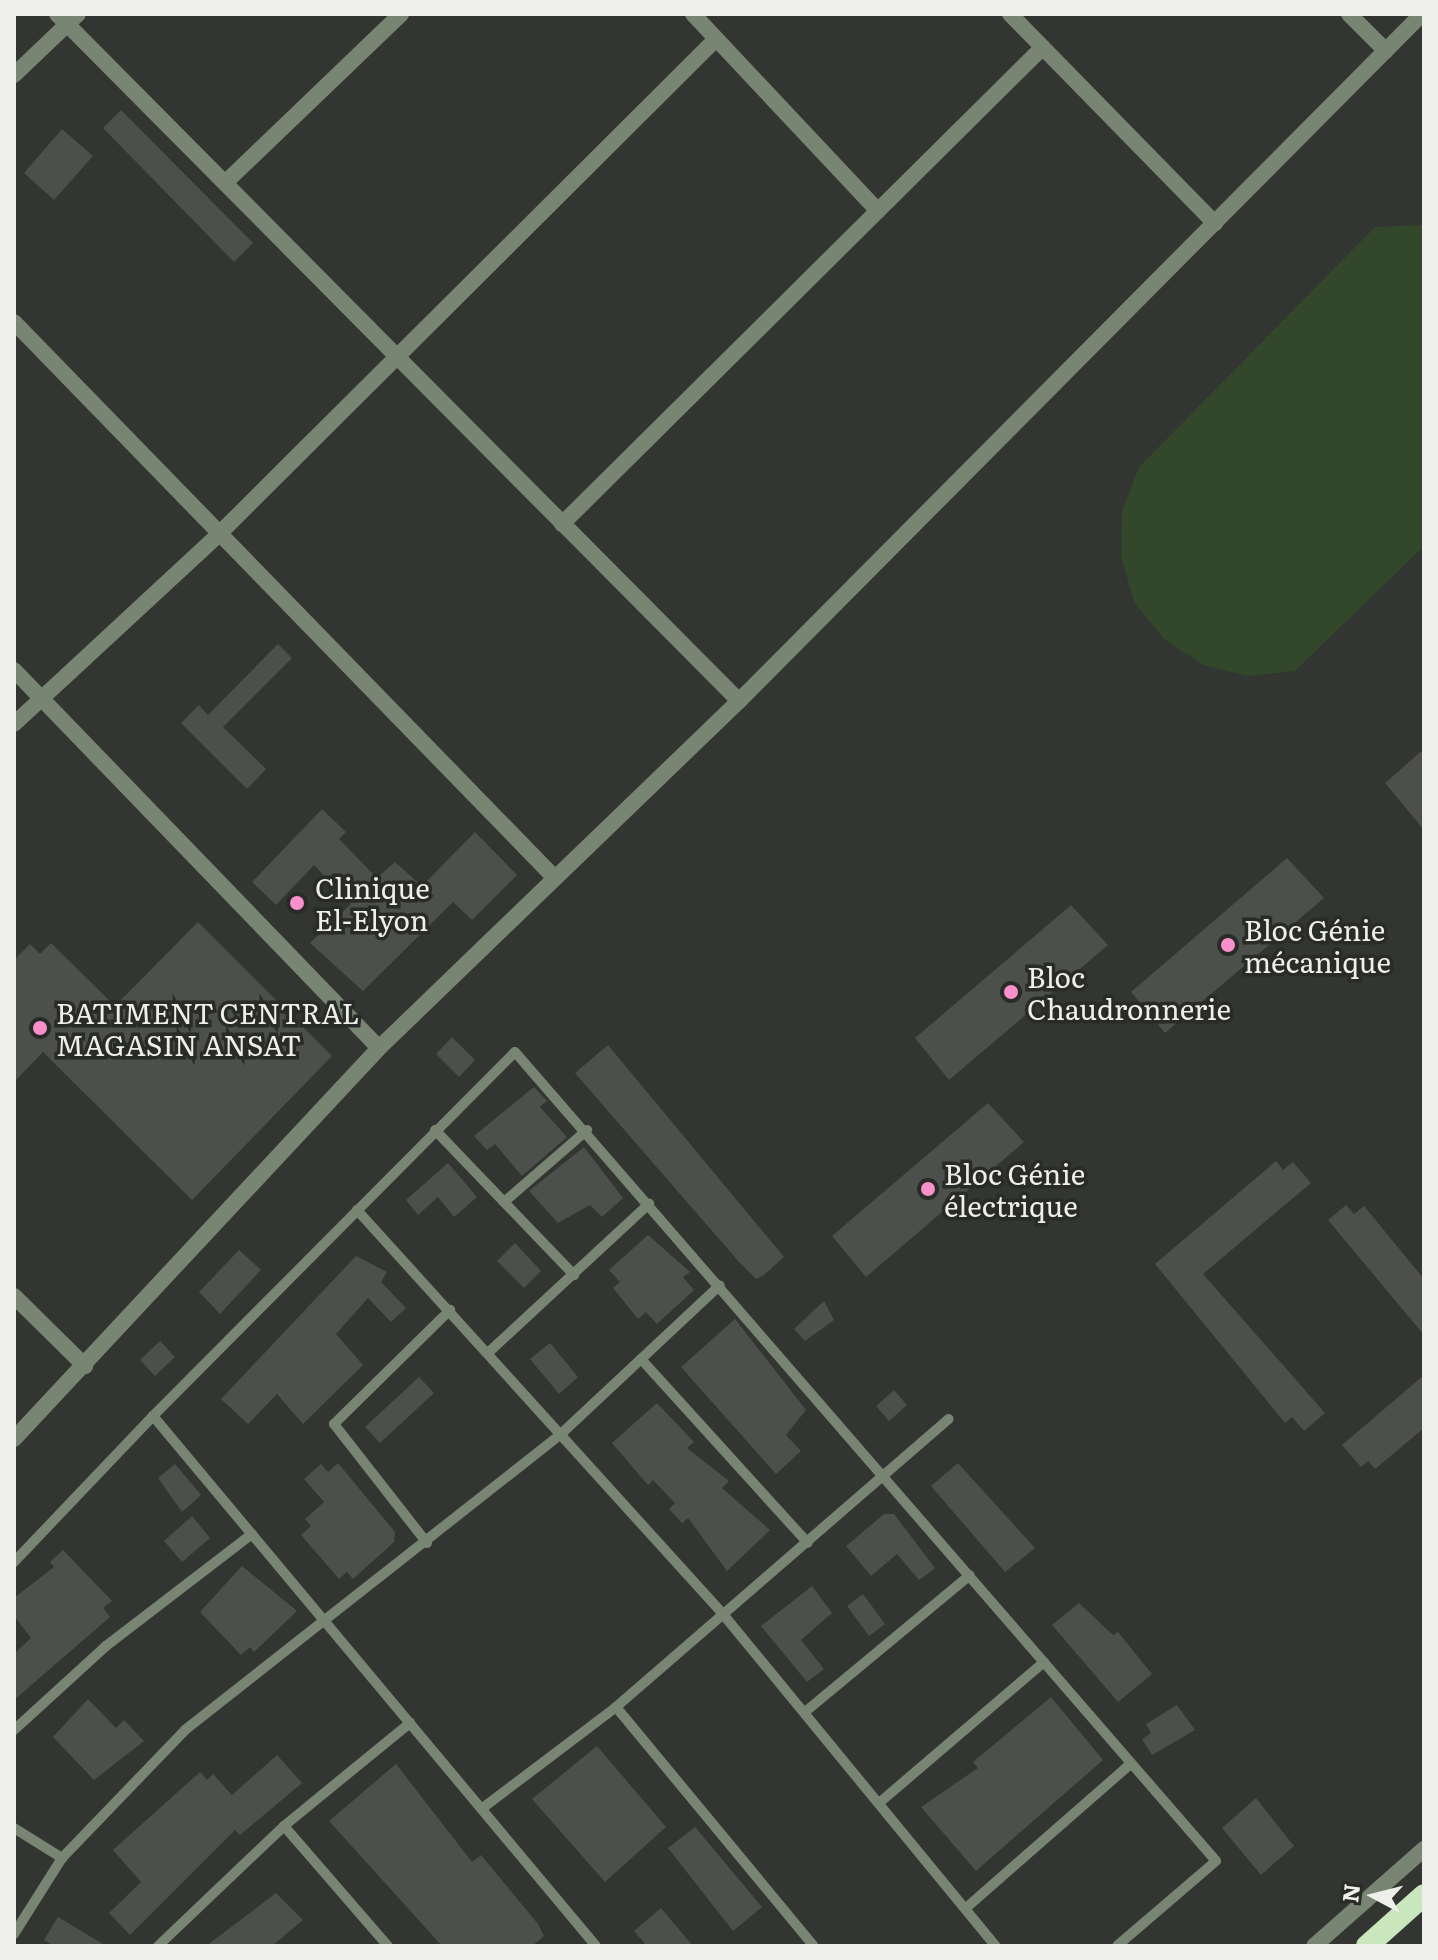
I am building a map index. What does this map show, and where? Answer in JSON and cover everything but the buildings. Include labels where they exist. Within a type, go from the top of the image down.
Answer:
[{"type":"highway","points":[[1367,1946],[1424,1895]]},
{"type":"street","points":[[228,180],[401,14]]},
{"type":"street","points":[[693,14],[878,211]]},
{"type":"street","points":[[1010,14],[1215,223]]},
{"type":"street","points":[[1349,14],[1386,51]]},
{"type":"street","points":[[14,1439],[379,1048],[552,875],[739,701],[1422,14]]},
{"type":"street","points":[[14,75],[68,17],[397,359],[739,701]]},
{"type":"street","points":[[14,724],[218,535],[716,39]]},
{"type":"street","points":[[562,524],[1043,47]]},
{"type":"street","points":[[14,322],[552,875]]},
{"type":"street","points":[[14,670],[379,1048]]},
{"type":"street","points":[[14,1296],[85,1366]]},
{"type":"street","points":[[1314,1946],[1424,1849]]},
{"type":"lane","points":[[14,1562],[153,1416],[515,1052],[587,1130],[888,1477],[1128,1766],[1216,1861],[1117,1946]]},
{"type":"lane","points":[[435,1130],[574,1275]]},
{"type":"lane","points":[[504,1202],[587,1130]]},
{"type":"lane","points":[[490,1351],[649,1204]]},
{"type":"lane","points":[[357,1210],[490,1351],[722,1613],[996,1946]]},
{"type":"lane","points":[[14,1934],[62,1858],[185,1730],[328,1622],[562,1433],[720,1285]]},
{"type":"lane","points":[[427,1543],[334,1424],[450,1310]]},
{"type":"lane","points":[[641,1359],[808,1543]]},
{"type":"lane","points":[[153,1416],[484,1807],[596,1946]]},
{"type":"lane","points":[[484,1807],[616,1707],[722,1613],[888,1477],[948,1419]]},
{"type":"lane","points":[[14,1730],[106,1646],[252,1534]]},
{"type":"lane","points":[[805,1712],[970,1575]]},
{"type":"lane","points":[[879,1803],[1044,1662]]},
{"type":"lane","points":[[616,1707],[814,1946]]},
{"type":"lane","points":[[158,1946],[284,1826],[410,1723]]},
{"type":"lane","points":[[966,1908],[1128,1766]]},
{"type":"lane","points":[[284,1826],[388,1946]]},
{"type":"lane","points":[[14,1828],[62,1858]]},
{"type":"green space","points":[[1424,225],[1424,546],[1295,671],[1248,676],[1203,665],[1164,639],[1135,603],[1121,558],[1122,511],[1139,467],[1375,227]]},
{"type":"place","name":"Clinique El-Elyon","points":[[297,903]]},
{"type":"place","name":"Bloc Génie mécanique","points":[[1228,945]]},
{"type":"place","name":"Bloc Chaudronnerie","points":[[1011,992]]},
{"type":"place","name":"BATIMENT CENTRAL MAGASIN ANSAT","points":[[40,1028]]},
{"type":"place","name":"Bloc Génie électrique","points":[[928,1189]]}]
